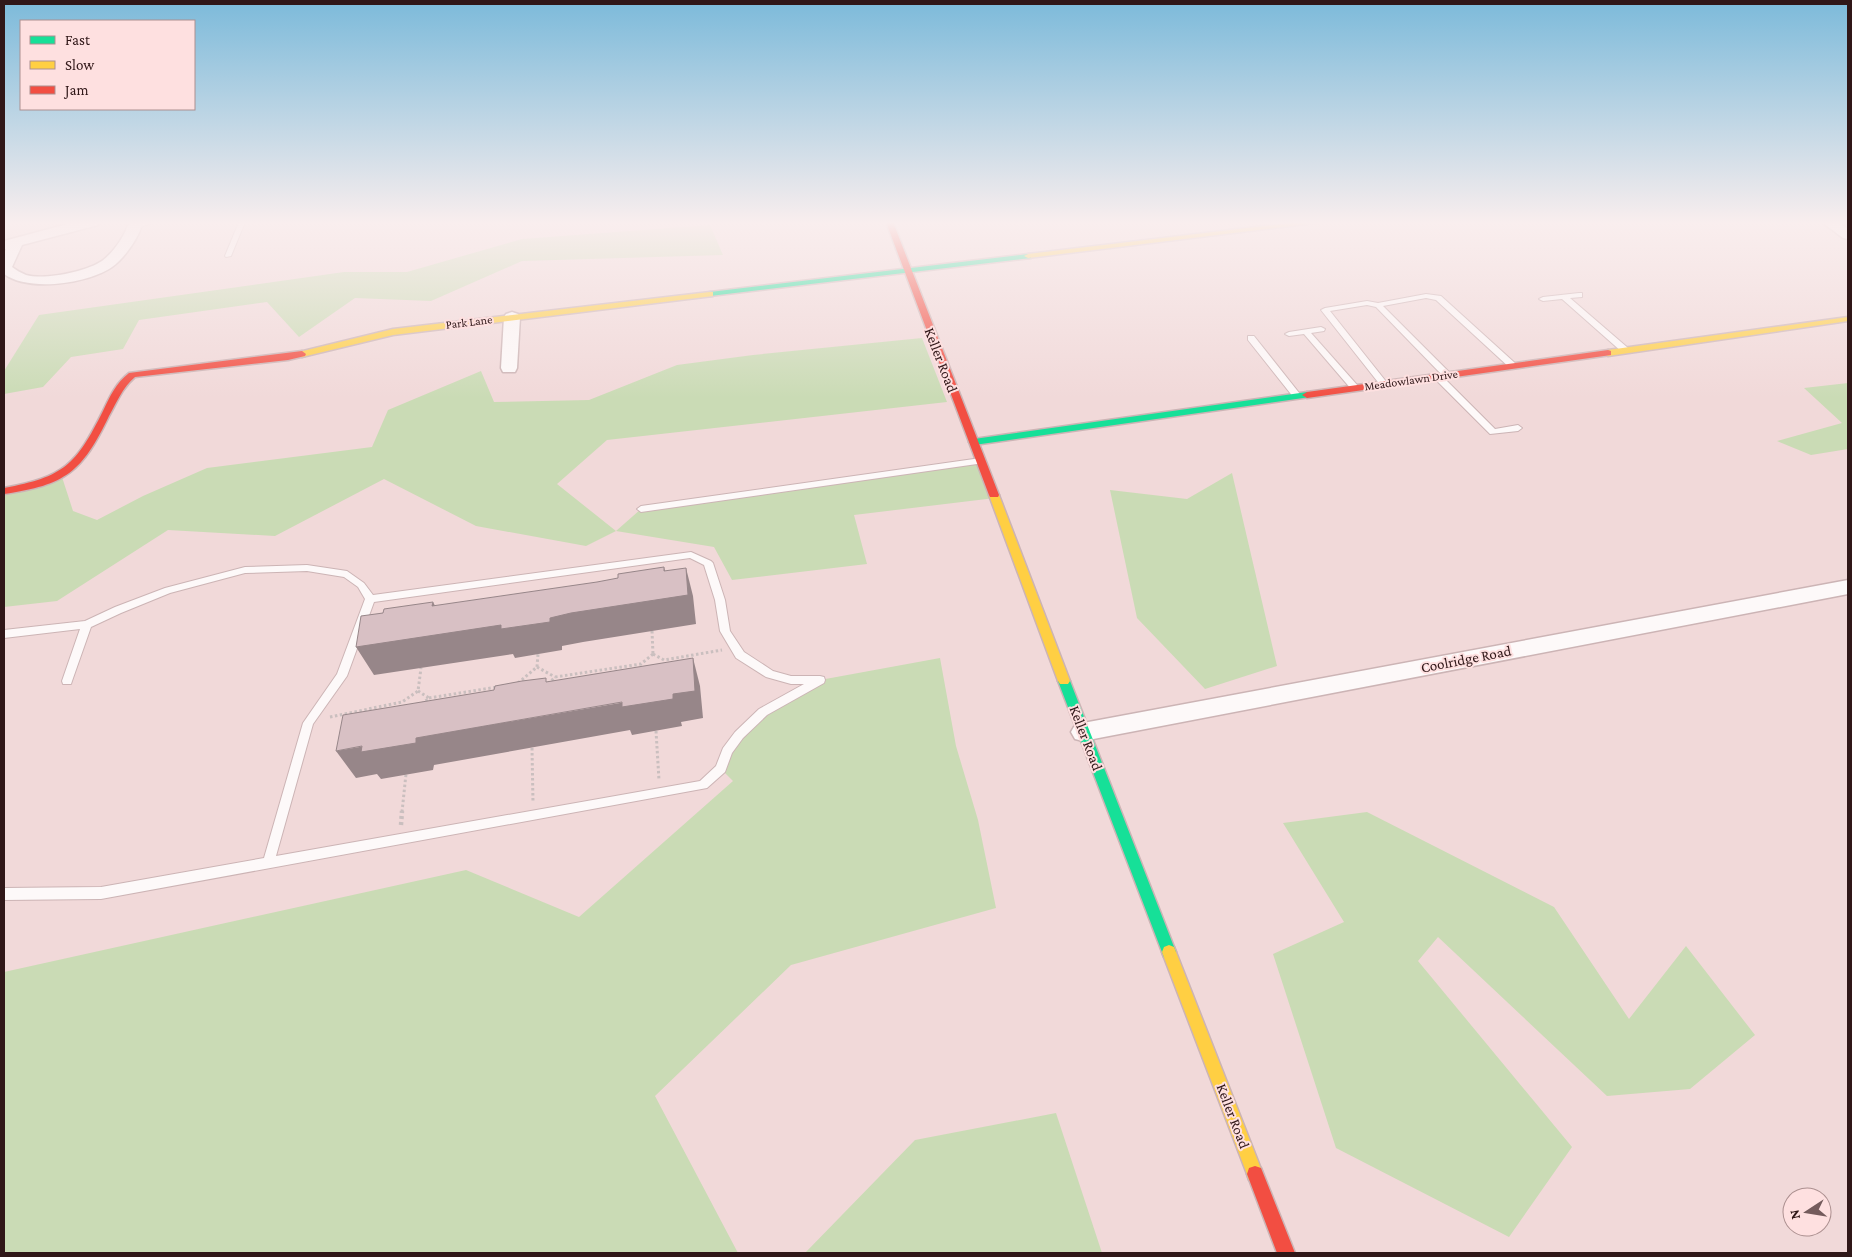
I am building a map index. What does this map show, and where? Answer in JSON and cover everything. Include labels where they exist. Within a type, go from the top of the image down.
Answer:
[{"type":"street","name":"Park Lane","points":[[4,490],[45,483],[62,477],[75,466],[121,383],[132,375],[288,357],[393,332],[817,281]]},
{"type":"street","name":"Keller Road","points":[[911,281],[1083,732],[1286,1253]]},
{"type":"street","points":[[509,368],[512,317]]},
{"type":"street","name":"Meadowlawn Drive","points":[[974,442],[1848,319]]},
{"type":"street","name":"Coolridge Road","points":[[1083,732],[1848,587]]},
{"type":"lane","points":[[1543,299],[1579,295]]},
{"type":"lane","points":[[1384,384],[1325,310],[1367,303],[1378,305],[1426,296],[1438,298],[1514,366]]},
{"type":"lane","points":[[1563,296],[1625,350]]},
{"type":"lane","points":[[1378,305],[1493,432],[1518,428]]},
{"type":"lane","points":[[1289,334],[1321,330]]},
{"type":"lane","points":[[1306,332],[1355,388]]},
{"type":"lane","points":[[1251,338],[1297,396]]},
{"type":"lane","points":[[641,509],[981,461]]},
{"type":"lane","points":[[4,894],[101,893],[703,785],[721,770],[727,752],[739,735],[763,712],[820,680],[791,680],[770,674],[740,655],[725,631],[720,600],[708,564],[691,555],[370,599]]},
{"type":"lane","points":[[4,634],[87,625],[168,590],[245,570],[307,568],[347,574],[361,585],[370,599]]},
{"type":"lane","points":[[268,864],[309,721],[342,676],[370,599]]},
{"type":"lane","points":[[67,682],[87,625]]},
{"type":"path","points":[[543,688],[555,677],[641,664],[652,654],[652,631]]},
{"type":"path","points":[[658,665],[664,660],[736,647]]},
{"type":"path","points":[[509,685],[518,683],[537,667],[538,654]]},
{"type":"path","points":[[652,654],[664,660]]},
{"type":"path","points":[[683,662],[687,656]]},
{"type":"path","points":[[641,664],[647,667]]},
{"type":"path","points":[[537,667],[555,677]]},
{"type":"path","points":[[309,721],[402,702],[418,690],[421,668]]},
{"type":"path","points":[[518,683],[524,687]]},
{"type":"path","points":[[415,710],[429,698],[500,686]]},
{"type":"path","points":[[418,690],[429,698]]},
{"type":"path","points":[[402,702],[408,706]]},
{"type":"path","points":[[656,731],[659,793]]},
{"type":"path","points":[[532,748],[533,816]]},
{"type":"path","points":[[399,840],[406,774]]},
{"type":"green space","points":[[283,281],[477,281],[431,301],[355,298],[299,337],[267,302],[139,320],[123,349],[71,357],[43,387],[4,394],[4,371],[39,315]]},
{"type":"green space","points":[[922,338],[947,402],[607,440],[557,484],[616,531],[586,546],[476,526],[384,479],[275,536],[168,530],[57,601],[4,607],[4,491],[62,477],[73,511],[97,520],[143,496],[207,468],[372,447],[388,410],[481,371],[494,402],[589,400],[677,365],[753,355]]},
{"type":"green space","points":[[1848,383],[1848,449],[1811,455],[1777,441],[1842,423],[1804,388]]},
{"type":"green space","points":[[981,461],[995,498],[854,515],[867,564],[732,580],[714,547],[616,531],[641,509]]},
{"type":"green space","points":[[1232,473],[1277,666],[1205,689],[1137,618],[1110,490],[1187,499]]},
{"type":"green space","points":[[940,658],[956,746],[978,820],[996,908],[791,965],[655,1096],[738,1253],[4,1253],[4,972],[466,870],[579,917],[733,781],[721,769],[727,751],[763,712],[820,680]]},
{"type":"green space","points":[[1367,812],[1554,907],[1629,1019],[1686,946],[1755,1035],[1690,1089],[1607,1096],[1438,937],[1418,961],[1572,1147],[1509,1237],[1336,1148],[1273,954],[1344,922],[1283,823]]},
{"type":"green space","points":[[1056,1113],[1102,1253],[805,1253],[915,1140]]},
{"type":"building","points":[[664,567],[664,571],[686,568],[688,595],[571,613],[550,618],[550,622],[501,629],[501,625],[356,647],[361,616],[383,613],[384,609],[433,602],[432,606],[597,582],[618,578],[618,574]]},
{"type":"building","points":[[693,658],[695,691],[673,694],[673,699],[622,707],[622,702],[416,738],[416,743],[361,752],[362,746],[336,751],[343,715],[494,690],[495,686],[522,681],[546,678],[546,682]]},
{"type":"traffic: fast","points":[[710,294],[822,281]]},
{"type":"traffic: fast","points":[[974,442],[1307,395]]},
{"type":"traffic: fast","points":[[1064,681],[1169,952]]},
{"type":"traffic: slow","points":[[302,354],[393,332],[710,294]]},
{"type":"traffic: slow","points":[[1608,353],[1848,319]]},
{"type":"traffic: slow","points":[[994,495],[1064,681]]},
{"type":"traffic: slow","points":[[1169,952],[1255,1174]]},
{"type":"traffic: jam","points":[[912,281],[994,495]]},
{"type":"traffic: jam","points":[[1307,395],[1608,353]]},
{"type":"traffic: jam","points":[[4,491],[43,483],[69,470],[88,448],[117,392],[132,375],[302,354]]},
{"type":"traffic: jam","points":[[1255,1174],[1286,1253]]}]
